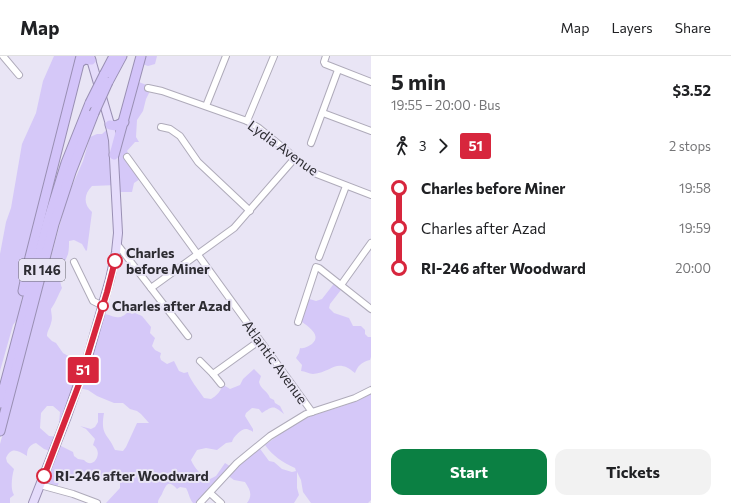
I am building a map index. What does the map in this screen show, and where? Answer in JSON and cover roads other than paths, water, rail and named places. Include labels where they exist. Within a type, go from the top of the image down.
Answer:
[{"type":"highway","name":"RI 146","points":[[0,431],[54,224],[75,161],[114,56]]},
{"type":"highway","name":"RI 146","points":[[0,403],[56,193],[90,103],[122,56]]},
{"type":"highway","points":[[114,155],[124,122],[140,56]]},
{"type":"highway","points":[[12,361],[16,328],[30,257],[81,59],[90,58]]},
{"type":"highway","points":[[110,126],[116,126],[124,122]]},
{"type":"main road","points":[[32,503],[73,399],[103,306],[117,244],[118,233],[114,155],[110,126],[90,58]]},
{"type":"street","points":[[3,56],[19,75]]},
{"type":"street","points":[[206,106],[226,56]]},
{"type":"street","points":[[247,121],[274,56]]},
{"type":"street","points":[[326,56],[324,63],[338,70],[371,82]]},
{"type":"street","points":[[311,143],[338,70]]},
{"type":"street","name":"Lydia Avenue","points":[[148,88],[162,91],[247,121],[258,128],[314,173],[371,195]]},
{"type":"street","points":[[323,112],[371,130]]},
{"type":"street","points":[[161,127],[170,129],[180,136],[198,162],[250,211]]},
{"type":"street","name":"Atlantic Avenue","points":[[127,157],[312,412]]},
{"type":"street","points":[[151,288],[198,256],[234,228],[295,158]]},
{"type":"street","points":[[319,257],[346,186]]},
{"type":"street","points":[[341,285],[371,243]]},
{"type":"street","points":[[117,244],[188,336]]},
{"type":"street","points":[[74,262],[93,301],[103,306]]},
{"type":"street","points":[[298,322],[316,267],[371,309]]},
{"type":"street","points":[[213,374],[259,340]]},
{"type":"street","points":[[200,361],[213,374],[220,384]]},
{"type":"street","points":[[200,503],[237,463],[265,440],[295,420],[312,412],[355,398],[371,390]]},
{"type":"street","points":[[40,485],[73,494],[97,503]]},
{"type":"street","points":[[210,493],[221,503]]},
{"type":"place","name":"Charles before Miner","points":[[115,261]]},
{"type":"place","name":"Charles after Azad","points":[[103,306]]},
{"type":"place","name":"RI-246 after Woodward","points":[[44,476]]}]
